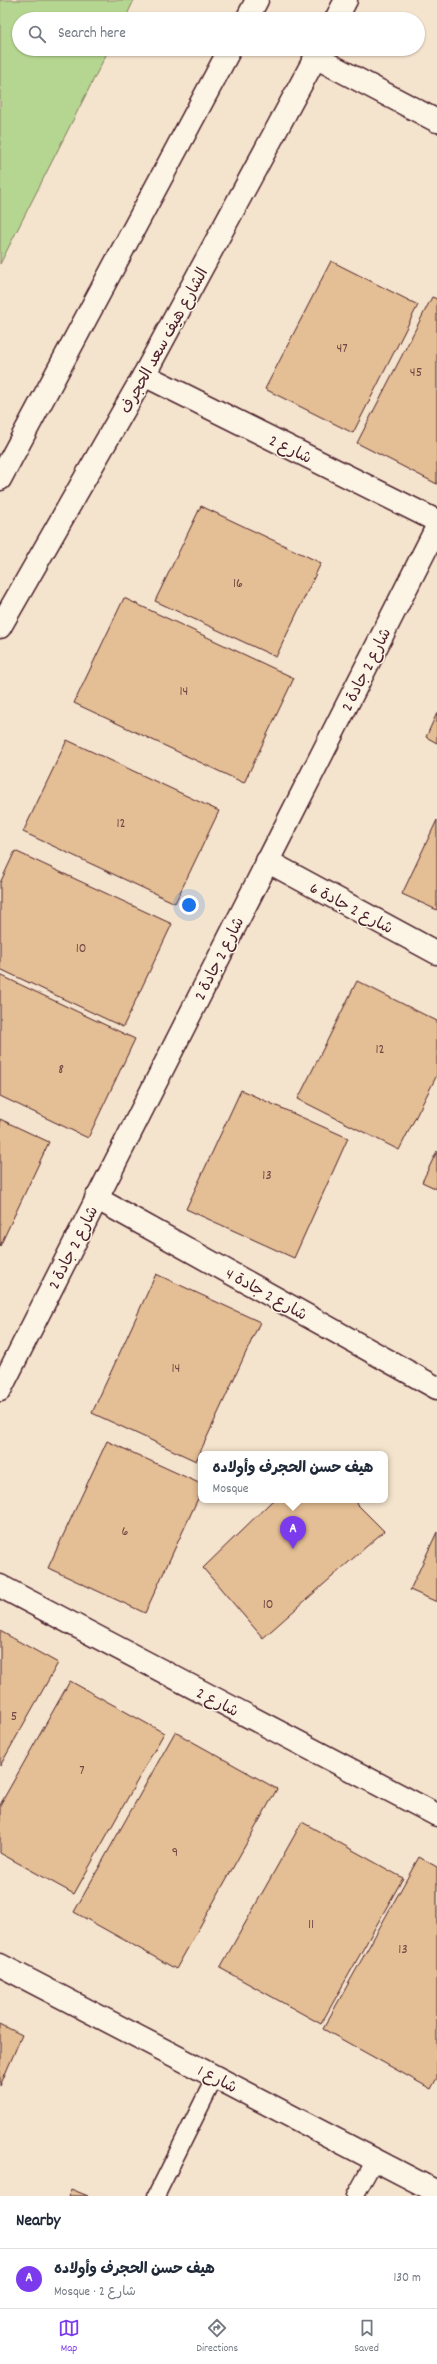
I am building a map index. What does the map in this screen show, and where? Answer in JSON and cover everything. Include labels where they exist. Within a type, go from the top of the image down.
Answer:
[{"type":"street","points":[[251,12],[258,0]]},
{"type":"street","points":[[340,12],[346,0]]},
{"type":"street","points":[[0,480],[226,56]]},
{"type":"street","name":"الشارع هيف سعد الحجرف","points":[[0,627],[144,375],[315,56]]},
{"type":"street","points":[[322,56],[437,121]]},
{"type":"street","name":"شارع 2","points":[[144,375],[437,521]]},
{"type":"street","name":"شارع 2 جادة 2","points":[[0,1390],[437,527]]},
{"type":"street","name":"شارع 2 جادة 6","points":[[267,861],[437,953]]},
{"type":"street","name":"شارع 2 جادة 4","points":[[96,1198],[437,1388]]},
{"type":"street","name":"شارع 2","points":[[0,1586],[437,1815]]},
{"type":"street","name":"شارع 1","points":[[0,1965],[437,2192]]},
{"type":"lane","points":[[156,2196],[215,2077]]},
{"type":"lane","points":[[356,2196],[375,2160]]},
{"type":"green space","points":[[0,0],[134,0],[128,12],[12,12],[12,56],[105,56],[0,264]]},
{"type":"building","points":[[331,261],[418,305],[353,433],[265,389]]},
{"type":"building","points":[[432,297],[437,299],[437,484],[357,443]]},
{"type":"building","points":[[201,506],[321,563],[276,657],[155,601]]},
{"type":"building","points":[[124,598],[294,678],[244,783],[74,703]]},
{"type":"building","points":[[437,713],[437,743],[426,737]]},
{"type":"building","points":[[67,740],[219,811],[175,903],[23,832]]},
{"type":"building","points":[[437,820],[437,910],[402,894]]},
{"type":"building","points":[[15,851],[172,924],[123,1027],[0,969],[0,883]]},
{"type":"building","points":[[0,975],[135,1039],[88,1138],[0,1096]]},
{"type":"building","points":[[357,981],[437,1021],[437,1075],[399,1150],[298,1099]]},
{"type":"building","points":[[241,1090],[348,1138],[294,1258],[186,1209]]},
{"type":"building","points":[[0,1119],[49,1142],[0,1246]]},
{"type":"building","points":[[437,1151],[437,1189],[422,1182]]},
{"type":"building","points":[[156,1274],[260,1322],[201,1451],[198,1451],[196,1461],[92,1413]]},
{"type":"building","points":[[107,1441],[198,1483],[198,1498],[145,1613],[48,1568]]},
{"type":"building","points":[[270,1503],[356,1503],[384,1531],[263,1638],[203,1568]]},
{"type":"building","points":[[437,1532],[437,1602],[410,1590]]},
{"type":"building","points":[[0,1631],[58,1663],[0,1766]]},
{"type":"building","points":[[70,1681],[164,1733],[74,1894],[0,1853],[0,1805]]},
{"type":"building","points":[[175,1732],[277,1789],[176,1969],[74,1912]]},
{"type":"building","points":[[302,1822],[403,1878],[321,2024],[220,1968]]},
{"type":"building","points":[[419,1857],[437,1867],[437,2078],[431,2089],[323,2029]]},
{"type":"building","points":[[0,2024],[22,2035],[0,2086]]},
{"type":"building","points":[[71,2189],[88,2196],[68,2196]]},
{"type":"place","name":"هيف حسن الحجرف وأولاده","points":[[293,1549]]}]
